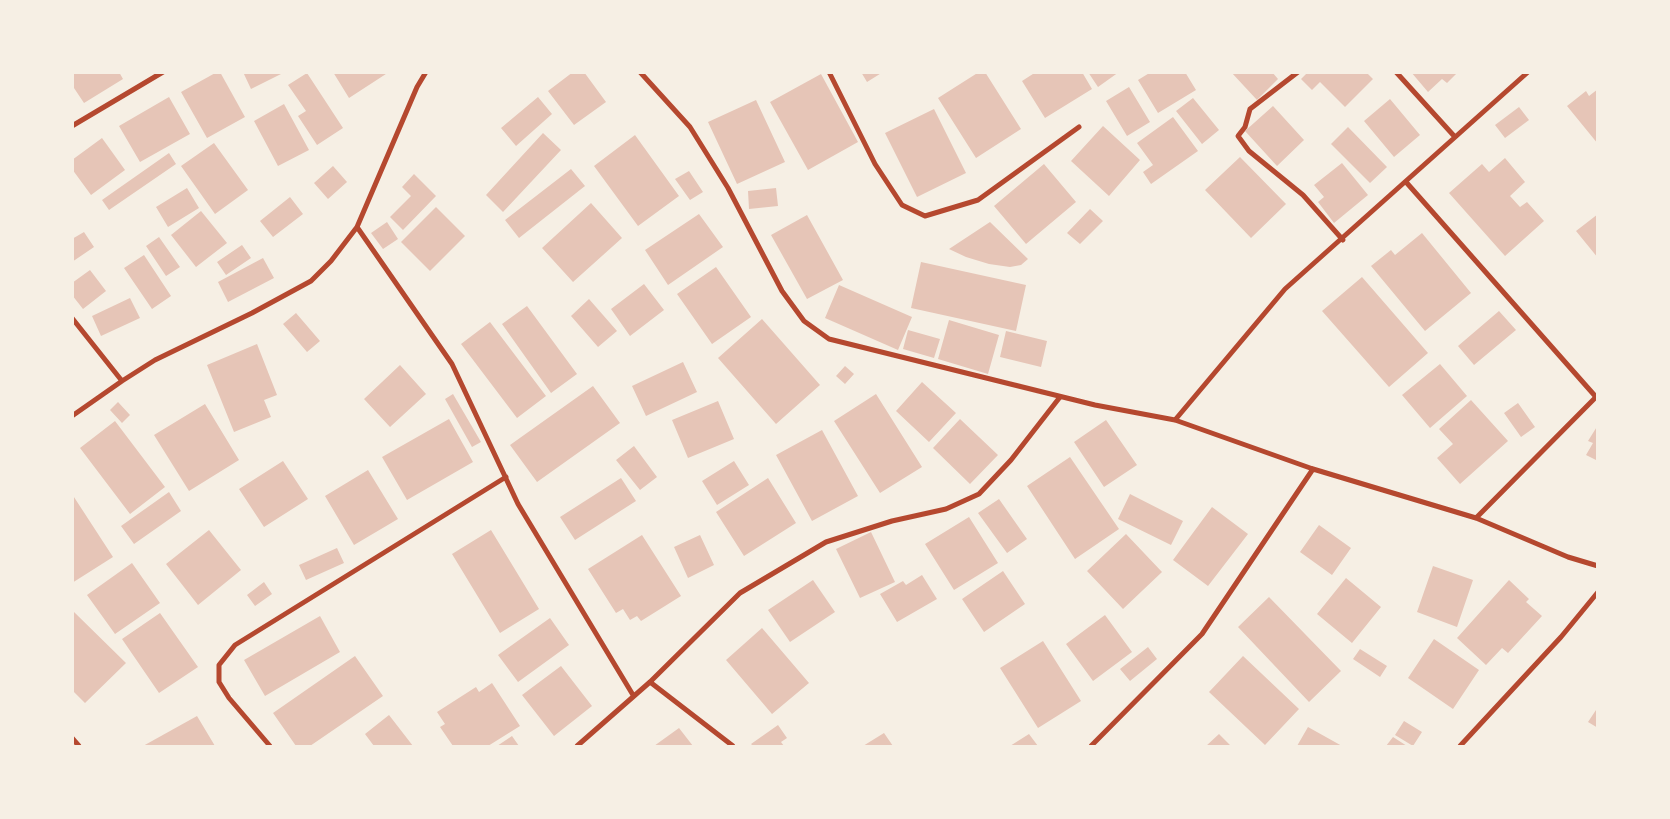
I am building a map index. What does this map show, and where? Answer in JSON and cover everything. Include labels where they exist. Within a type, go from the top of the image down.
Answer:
[{"type":"street","points":[[72,126],[163,72]]},
{"type":"street","points":[[72,416],[122,380],[155,360],[252,313],[311,281],[331,261],[357,227],[417,87],[426,72]]},
{"type":"street","points":[[640,72],[658,89],[690,127],[728,188],[782,291],[804,321],[829,339],[1060,397],[1175,420],[1313,469],[1476,518],[1568,557],[1598,566]]},
{"type":"street","points":[[829,72],[875,164],[902,205],[925,216],[978,200],[1079,127]]},
{"type":"street","points":[[1298,72],[1250,109],[1245,127],[1238,136],[1249,151],[1303,195],[1343,240]]},
{"type":"street","points":[[1396,72],[1455,137]]},
{"type":"street","points":[[1175,420],[1285,290],[1326,251],[1343,240],[1528,72]]},
{"type":"street","points":[[1406,182],[1597,396],[1476,518]]},
{"type":"street","points":[[357,227],[452,364],[506,478],[536,534],[633,696]]},
{"type":"street","points":[[72,318],[122,380]]},
{"type":"street","points":[[577,746],[650,682],[740,593],[826,542],[892,521],[946,509],[979,494],[1011,460],[1060,397]]},
{"type":"street","points":[[1090,746],[1202,634],[1313,469]]},
{"type":"street","points":[[270,746],[229,698],[219,682],[219,665],[236,645],[506,478]]},
{"type":"street","points":[[1460,746],[1561,636],[1598,592]]},
{"type":"street","points":[[650,682],[733,746]]},
{"type":"street","points":[[72,738],[79,746]]},
{"type":"building","points":[[72,72],[119,72],[123,79],[84,103],[72,85]]},
{"type":"building","points":[[220,72],[245,117],[207,138],[181,92]]},
{"type":"building","points":[[243,72],[285,72],[251,89]]},
{"type":"building","points":[[333,72],[389,72],[349,98]]},
{"type":"building","points":[[573,72],[584,72],[606,102],[574,125],[548,91]]},
{"type":"building","points":[[861,72],[883,72],[867,82]]},
{"type":"building","points":[[979,72],[985,72],[1021,129],[976,158],[938,98]]},
{"type":"building","points":[[1036,72],[1082,72],[1092,89],[1045,118],[1022,81]]},
{"type":"building","points":[[1088,72],[1119,72],[1098,87]]},
{"type":"building","points":[[1151,72],[1185,72],[1196,90],[1158,113],[1138,80]]},
{"type":"building","points":[[1231,72],[1272,72],[1278,79],[1257,100]]},
{"type":"building","points":[[1308,72],[1366,72],[1373,79],[1345,107],[1320,82],[1312,90],[1301,79]]},
{"type":"building","points":[[1411,72],[1458,72],[1447,83],[1442,79],[1428,92]]},
{"type":"building","points":[[307,73],[343,128],[317,145],[298,116],[306,111],[288,85]]},
{"type":"building","points":[[821,74],[858,142],[808,170],[770,102]]},
{"type":"building","points":[[1129,87],[1150,122],[1127,136],[1106,101]]},
{"type":"building","points":[[1598,89],[1598,144],[1567,106],[1586,91],[1589,96]]},
{"type":"building","points":[[169,97],[190,134],[140,162],[119,126]]},
{"type":"building","points":[[538,97],[552,114],[516,146],[501,128]]},
{"type":"building","points":[[1193,98],[1219,130],[1202,144],[1176,111]]},
{"type":"building","points":[[1390,99],[1420,135],[1394,157],[1364,121]]},
{"type":"building","points":[[756,100],[785,162],[737,184],[708,122]]},
{"type":"building","points":[[284,104],[309,150],[278,166],[254,121]]},
{"type":"building","points":[[1273,106],[1304,140],[1277,166],[1245,131]]},
{"type":"building","points":[[1519,107],[1529,120],[1505,138],[1495,125]]},
{"type":"building","points":[[934,109],[966,173],[917,197],[885,133]]},
{"type":"building","points":[[1173,117],[1198,151],[1151,184],[1143,172],[1153,165],[1137,143]]},
{"type":"building","points":[[1103,126],[1140,160],[1109,196],[1071,161]]},
{"type":"building","points":[[1348,127],[1387,167],[1370,183],[1331,144]]},
{"type":"building","points":[[543,133],[561,150],[503,212],[486,195]]},
{"type":"building","points":[[635,135],[679,196],[638,226],[594,166]]},
{"type":"building","points":[[102,138],[125,170],[91,195],[72,169],[72,160]]},
{"type":"building","points":[[214,143],[248,190],[215,214],[181,166]]},
{"type":"building","points":[[169,153],[176,164],[109,210],[102,200]]},
{"type":"building","points":[[1240,157],[1286,204],[1251,238],[1205,190]]},
{"type":"building","points":[[1505,158],[1525,182],[1510,196],[1520,207],[1527,202],[1544,221],[1505,256],[1449,193],[1482,164],[1489,172]]},
{"type":"building","points":[[1342,163],[1368,195],[1334,223],[1318,202],[1324,197],[1314,185]]},
{"type":"building","points":[[1044,164],[1076,202],[1026,244],[994,206]]},
{"type":"building","points":[[333,166],[347,182],[328,199],[314,183]]},
{"type":"building","points":[[571,169],[585,186],[519,238],[505,220]]},
{"type":"building","points":[[689,171],[703,192],[690,200],[675,179]]},
{"type":"building","points":[[414,174],[436,196],[403,230],[390,217],[411,196],[402,187]]},
{"type":"building","points":[[187,188],[199,208],[168,227],[156,207]]},
{"type":"building","points":[[776,188],[778,206],[749,209],[748,191]]},
{"type":"building","points":[[290,197],[303,214],[273,237],[260,221]]},
{"type":"building","points":[[591,203],[622,238],[573,282],[542,248]]},
{"type":"building","points":[[436,207],[465,236],[430,271],[401,242]]},
{"type":"building","points":[[1090,209],[1103,221],[1080,244],[1067,233]]},
{"type":"building","points":[[201,211],[227,243],[196,267],[171,235]]},
{"type":"building","points":[[699,214],[723,247],[668,285],[645,250]]},
{"type":"building","points":[[1598,214],[1598,258],[1576,231]]},
{"type":"building","points":[[807,215],[843,280],[807,299],[771,235]]},
{"type":"building","points":[[387,222],[398,239],[383,249],[371,233]]},
{"type":"building","points":[[990,222],[1028,259],[1021,265],[1010,267],[989,264],[966,257],[949,249]]},
{"type":"building","points":[[84,232],[94,247],[72,262],[72,239]]},
{"type":"building","points":[[1422,233],[1471,293],[1425,331],[1371,266],[1391,250],[1395,255]]},
{"type":"building","points":[[159,237],[180,267],[166,276],[146,246]]},
{"type":"building","points":[[242,245],[251,258],[226,275],[217,262]]},
{"type":"building","points":[[144,255],[171,296],[152,309],[124,268]]},
{"type":"building","points":[[263,258],[274,278],[228,302],[218,282]]},
{"type":"building","points":[[921,262],[1026,285],[1016,331],[911,308]]},
{"type":"building","points":[[716,267],[751,317],[712,344],[677,294]]},
{"type":"building","points":[[90,270],[106,291],[83,309],[72,295],[72,283]]},
{"type":"building","points":[[1362,277],[1428,353],[1389,387],[1322,311]]},
{"type":"building","points":[[644,284],[664,310],[630,336],[611,309]]},
{"type":"building","points":[[839,285],[912,317],[898,350],[825,318]]},
{"type":"building","points":[[130,298],[140,318],[101,336],[92,316]]},
{"type":"building","points":[[589,299],[617,331],[598,347],[571,316]]},
{"type":"building","points":[[527,306],[577,374],[551,393],[502,324]]},
{"type":"building","points":[[1499,311],[1516,330],[1474,365],[1458,346]]},
{"type":"building","points":[[296,313],[320,341],[307,352],[283,324]]},
{"type":"building","points":[[762,319],[820,385],[776,424],[718,358]]},
{"type":"building","points":[[949,320],[999,335],[988,374],[938,359]]},
{"type":"building","points":[[490,322],[546,396],[517,418],[461,344]]},
{"type":"building","points":[[908,330],[940,339],[934,358],[903,349]]},
{"type":"building","points":[[1006,331],[1047,341],[1041,367],[1000,357]]},
{"type":"building","points":[[257,344],[277,395],[264,400],[271,417],[234,432],[207,365]]},
{"type":"building","points":[[683,362],[697,392],[646,416],[632,386]]},
{"type":"building","points":[[1440,364],[1467,396],[1430,428],[1402,395]]},
{"type":"building","points":[[400,365],[426,394],[390,427],[364,399]]},
{"type":"building","points":[[845,366],[854,374],[845,384],[836,376]]},
{"type":"building","points":[[922,382],[956,413],[929,442],[896,411]]},
{"type":"building","points":[[593,386],[620,423],[537,482],[510,445]]},
{"type":"building","points":[[453,394],[481,442],[472,447],[445,399]]},
{"type":"building","points":[[876,394],[922,467],[880,493],[834,421]]},
{"type":"building","points":[[1471,400],[1508,441],[1460,484],[1437,458],[1453,444],[1439,429]]},
{"type":"building","points":[[718,401],[734,439],[688,458],[672,420]]},
{"type":"building","points":[[118,402],[130,415],[122,423],[110,410]]},
{"type":"building","points":[[1518,403],[1535,427],[1521,437],[1504,413]]},
{"type":"building","points":[[205,404],[239,460],[189,491],[154,435]]},
{"type":"building","points":[[449,419],[473,462],[407,500],[382,457]]},
{"type":"building","points":[[960,419],[998,455],[970,484],[933,448]]},
{"type":"building","points":[[1106,420],[1137,465],[1104,487],[1074,442]]},
{"type":"building","points":[[115,421],[165,487],[130,514],[80,448]]},
{"type":"building","points":[[1598,425],[1598,461],[1586,455],[1593,443],[1588,441]]},
{"type":"building","points":[[822,430],[858,496],[812,521],[776,455]]},
{"type":"building","points":[[634,446],[657,477],[640,490],[616,460]]},
{"type":"building","points":[[1070,457],[1119,529],[1075,559],[1027,486]]},
{"type":"building","points":[[283,461],[308,499],[264,527],[239,489]]},
{"type":"building","points":[[734,461],[749,485],[717,505],[702,481]]},
{"type":"building","points":[[368,470],[398,519],[354,545],[325,496]]},
{"type":"building","points":[[621,478],[636,501],[575,540],[560,517]]},
{"type":"building","points":[[768,478],[796,523],[744,556],[716,512]]},
{"type":"building","points":[[169,492],[181,511],[134,544],[121,526]]},
{"type":"building","points":[[72,494],[113,557],[72,583]]},
{"type":"building","points":[[1130,494],[1183,521],[1171,545],[1118,519]]},
{"type":"building","points":[[999,499],[1027,539],[1007,553],[978,513]]},
{"type":"building","points":[[1212,507],[1248,534],[1208,586],[1173,560]]},
{"type":"building","points":[[969,517],[998,563],[954,590],[925,544]]},
{"type":"building","points":[[1319,525],[1351,548],[1332,575],[1300,552]]},
{"type":"building","points":[[209,530],[241,570],[198,605],[166,564]]},
{"type":"building","points":[[491,530],[539,609],[500,633],[452,554]]},
{"type":"building","points":[[871,532],[895,582],[860,598],[836,549]]},
{"type":"building","points":[[1126,534],[1162,572],[1123,609],[1087,571]]},
{"type":"building","points":[[642,535],[681,596],[641,621],[637,616],[630,620],[623,609],[616,613],[588,569]]},
{"type":"building","points":[[700,535],[714,565],[688,578],[674,547]]},
{"type":"building","points":[[337,548],[344,563],[306,580],[299,565]]},
{"type":"building","points":[[132,563],[160,603],[115,634],[87,595]]},
{"type":"building","points":[[1433,566],[1473,580],[1457,627],[1417,612]]},
{"type":"building","points":[[1003,571],[1025,604],[984,632],[962,599]]},
{"type":"building","points":[[922,575],[937,599],[897,622],[880,594],[903,581],[906,585]]},
{"type":"building","points":[[1346,578],[1381,607],[1352,643],[1317,614]]},
{"type":"building","points":[[813,580],[835,612],[790,642],[768,610]]},
{"type":"building","points":[[1509,580],[1529,599],[1526,602],[1542,616],[1508,653],[1502,648],[1486,665],[1457,638]]},
{"type":"building","points":[[264,582],[272,594],[255,606],[247,595]]},
{"type":"building","points":[[1269,597],[1341,671],[1309,702],[1238,627]]},
{"type":"building","points":[[74,612],[126,663],[85,703],[72,690]]},
{"type":"building","points":[[160,613],[198,667],[159,693],[122,639]]},
{"type":"building","points":[[1105,615],[1132,652],[1093,681],[1066,644]]},
{"type":"building","points":[[320,616],[340,652],[265,696],[244,660]]},
{"type":"building","points":[[550,618],[569,645],[518,682],[498,655]]},
{"type":"building","points":[[762,628],[809,683],[772,714],[726,660]]},
{"type":"building","points":[[1434,639],[1479,670],[1453,709],[1408,678]]},
{"type":"building","points":[[1043,641],[1081,701],[1038,728],[1000,668]]},
{"type":"building","points":[[1148,647],[1157,659],[1130,681],[1120,669]]},
{"type":"building","points":[[1360,649],[1387,666],[1380,677],[1353,659]]},
{"type":"building","points":[[355,656],[383,696],[310,746],[296,746],[273,713]]},
{"type":"building","points":[[1243,656],[1299,709],[1265,745],[1209,692]]},
{"type":"building","points":[[561,666],[592,706],[554,736],[522,695]]},
{"type":"building","points":[[492,683],[520,726],[488,746],[453,746],[440,727],[445,724],[437,712],[476,687],[479,692]]},
{"type":"building","points":[[1598,707],[1598,728],[1588,722]]},
{"type":"building","points":[[389,715],[413,746],[374,746],[365,734]]},
{"type":"building","points":[[197,716],[215,746],[143,746]]},
{"type":"building","points":[[1404,721],[1422,732],[1413,746],[1395,735]]},
{"type":"building","points":[[778,725],[787,738],[781,742],[784,746],[753,746],[751,744]]},
{"type":"building","points":[[1308,727],[1342,746],[1297,746]]},
{"type":"building","points":[[679,728],[693,746],[654,746]]},
{"type":"building","points":[[884,733],[893,746],[863,746]]},
{"type":"building","points":[[1029,734],[1038,746],[1010,746]]},
{"type":"building","points":[[1219,734],[1231,746],[1206,746]]},
{"type":"building","points":[[512,736],[519,746],[497,746]]},
{"type":"building","points":[[1393,737],[1407,746],[1386,746]]}]
